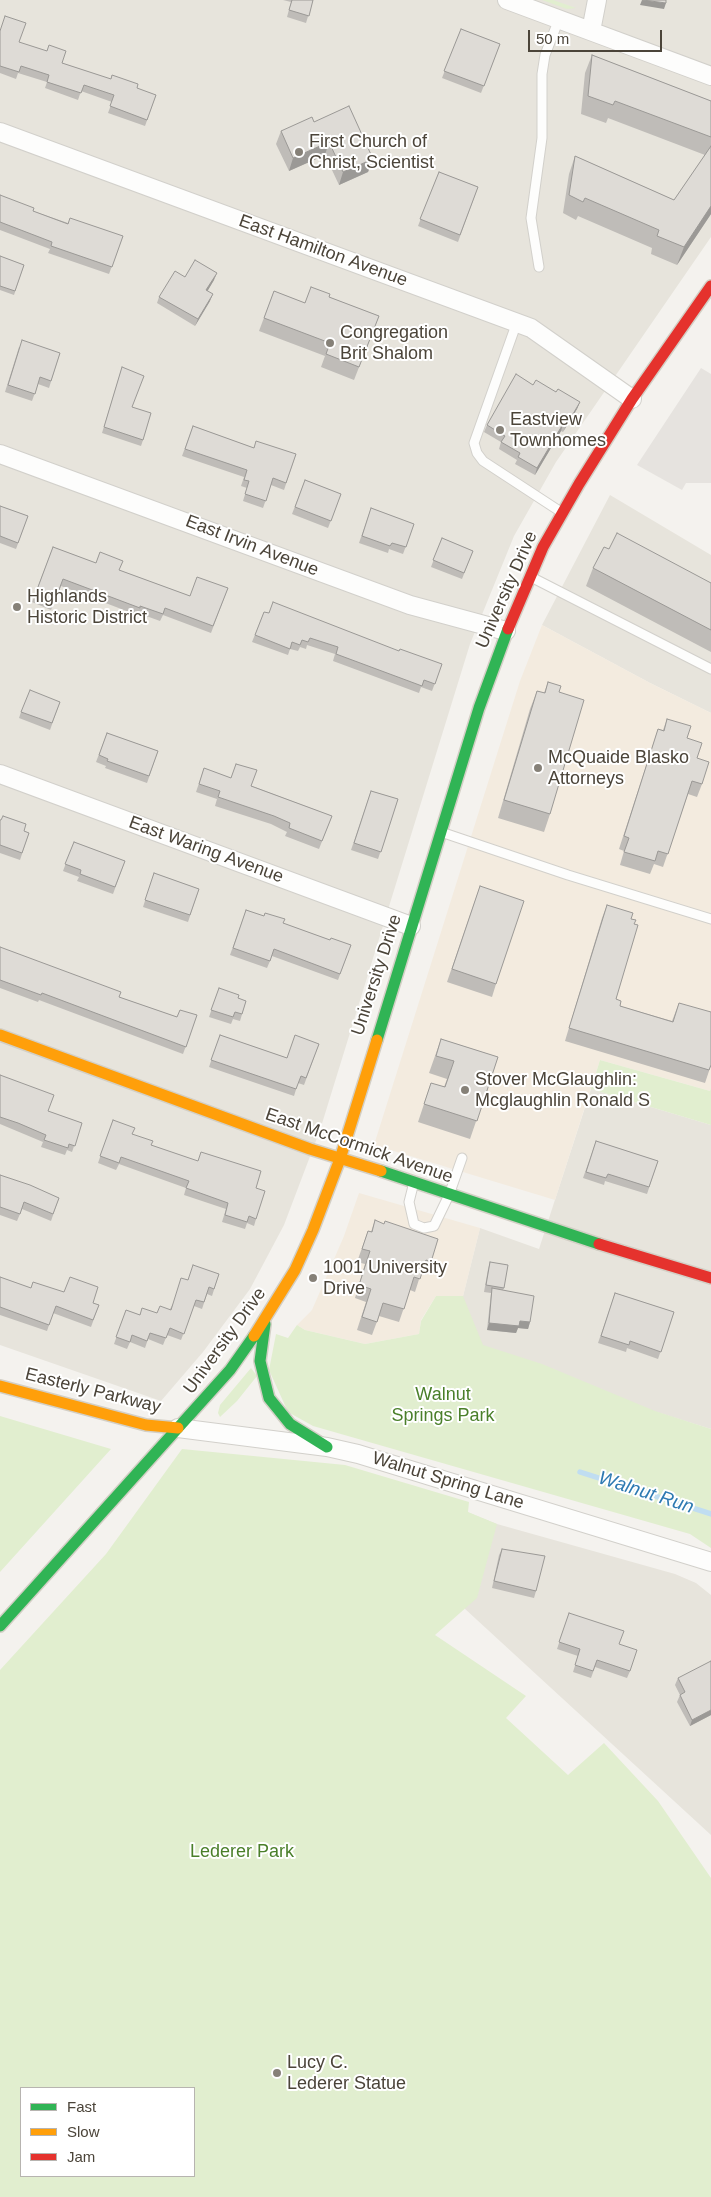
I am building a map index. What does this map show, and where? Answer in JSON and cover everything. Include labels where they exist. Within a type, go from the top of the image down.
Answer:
[{"type":"main road","name":"University Drive","points":[[0,1626],[230,1370],[265,1322],[295,1270],[310,1238],[340,1159],[479,708],[506,631],[530,576],[562,513],[632,399],[711,286]]},
{"type":"main road","name":"East McCormick Avenue","points":[[0,1035],[340,1159],[711,1278]]},
{"type":"main road","points":[[265,1322],[260,1361],[269,1398],[279,1413],[290,1424],[327,1447]]},
{"type":"main road","name":"Easterly Parkway","points":[[0,1386],[146,1425],[178,1428]]},
{"type":"street","points":[[507,0],[711,76]]},
{"type":"street","points":[[591,31],[597,0]]},
{"type":"street","name":"East Hamilton Avenue","points":[[0,132],[517,322],[540,334],[632,399]]},
{"type":"street","name":"East Irvin Avenue","points":[[0,454],[422,609],[506,631]]},
{"type":"street","name":"East Waring Avenue","points":[[0,774],[411,926]]},
{"type":"street","name":"Walnut Spring Lane","points":[[178,1428],[327,1447],[466,1486],[711,1562]]},
{"type":"lane","points":[[539,267],[531,218],[542,138],[542,74],[546,55],[559,19]]},
{"type":"lane","points":[[517,322],[474,443],[477,453],[484,460],[562,513]]},
{"type":"lane","points":[[530,576],[711,669]]},
{"type":"lane","points":[[441,832],[711,919]]},
{"type":"lane","points":[[414,1182],[409,1202],[414,1224],[419,1227],[434,1226],[449,1195],[462,1158]]},
{"type":"shaded area","points":[[0,0],[711,0],[711,237],[556,462],[514,536],[470,644],[320,1130],[284,1225],[250,1289],[203,1352],[161,1401],[0,1345]]},
{"type":"shaded area","points":[[701,368],[711,374],[711,483],[686,483],[682,490],[637,465]]},
{"type":"shaded area","points":[[610,495],[711,555],[711,713],[650,683],[542,625]]},
{"type":"shaded area","points":[[542,625],[650,683],[711,713],[711,1088],[710,1091],[600,1060],[555,1200],[374,1145],[520,681]]},
{"type":"shaded area","points":[[591,1089],[711,1125],[711,1429],[441,1345],[463,1296],[480,1228],[539,1249]]},
{"type":"shaded area","points":[[359,1193],[480,1228],[463,1296],[436,1296],[421,1320],[419,1334],[365,1344],[305,1330],[297,1325],[312,1310],[344,1236]]},
{"type":"shaded area","points":[[467,1512],[497,1524],[675,1574],[696,1583],[711,1595],[711,1835],[464,1608]]},
{"type":"green space","points":[[542,0],[553,0],[576,8],[567,9]]},
{"type":"green space","points":[[600,1060],[710,1091],[711,1088],[711,1125],[591,1089]]},
{"type":"green space","name":"Walnut Springs Park","points":[[436,1296],[463,1296],[483,1345],[542,1364],[655,1411],[711,1429],[711,1548],[690,1534],[313,1426],[288,1412],[269,1370],[276,1334],[288,1338],[297,1325],[305,1330],[365,1344],[419,1334],[421,1321]]},
{"type":"green space","points":[[251,1368],[257,1376],[237,1401],[220,1417],[218,1413],[220,1405]]},
{"type":"green space","points":[[0,1416],[111,1449],[0,1572]]},
{"type":"green space","name":"Lederer Park","points":[[182,1449],[345,1465],[469,1502],[468,1512],[497,1524],[477,1598],[435,1635],[526,1696],[506,1718],[568,1775],[604,1743],[658,1801],[711,1878],[711,2197],[0,2197],[0,1670],[106,1554]]},
{"type":"building","points":[[292,0],[313,0],[309,16],[289,10]]},
{"type":"building","points":[[643,0],[666,0],[666,3]]},
{"type":"building","points":[[5,16],[26,23],[19,42],[47,51],[49,45],[66,51],[62,63],[111,79],[112,75],[138,84],[137,88],[156,95],[147,120],[110,106],[114,95],[84,85],[81,93],[47,82],[49,75],[21,66],[19,72],[0,66],[0,31]]},
{"type":"building","points":[[461,29],[500,44],[484,86],[444,71]]},
{"type":"building","points":[[592,55],[711,101],[711,137],[615,101],[613,105],[588,96]]},
{"type":"building","name":"First Church of Christ, Scientist","points":[[349,106],[373,159],[343,172],[329,142],[293,158],[281,131],[312,117],[314,122]]},
{"type":"building","points":[[711,146],[711,206],[684,247],[657,236],[659,230],[585,198],[583,202],[569,195],[575,156],[674,200]]},
{"type":"building","points":[[439,172],[478,187],[460,235],[420,219]]},
{"type":"building","points":[[0,195],[34,208],[33,211],[68,224],[70,218],[123,236],[112,267],[51,246],[52,242],[0,222]]},
{"type":"building","points":[[0,256],[24,265],[15,291],[0,286]]},
{"type":"building","points":[[195,260],[217,273],[206,290],[213,294],[198,319],[159,297],[175,271],[185,277]]},
{"type":"building","name":"Congregation Brit Shalom","points":[[311,287],[330,294],[329,297],[379,316],[359,367],[326,354],[330,343],[264,318],[274,291],[305,303]]},
{"type":"building","points":[[22,340],[60,353],[51,381],[40,377],[35,394],[8,385]]},
{"type":"building","points":[[122,367],[144,376],[132,407],[151,413],[143,440],[104,427]]},
{"type":"building","name":"Eastview Townhomes","points":[[516,374],[533,385],[536,380],[556,392],[558,389],[580,402],[566,426],[563,424],[537,468],[518,457],[520,453],[501,442],[505,436],[487,425]]},
{"type":"building","points":[[193,426],[254,448],[256,441],[296,454],[286,483],[273,478],[266,501],[245,494],[249,481],[244,480],[247,470],[185,449]]},
{"type":"building","points":[[305,480],[341,494],[331,521],[295,507]]},
{"type":"building","points":[[0,506],[28,516],[18,543],[0,536]]},
{"type":"building","points":[[371,508],[414,524],[406,547],[392,543],[390,546],[362,536]]},
{"type":"building","points":[[617,533],[711,583],[711,630],[593,568],[604,547],[609,549]]},
{"type":"building","points":[[442,538],[473,551],[464,573],[433,560]]},
{"type":"building","points":[[53,547],[96,563],[100,552],[123,561],[119,570],[190,596],[197,577],[228,588],[213,626],[165,608],[163,614],[140,606],[140,608],[63,579],[54,603],[35,595]]},
{"type":"building","points":[[273,602],[399,651],[400,649],[442,664],[435,684],[424,680],[422,686],[336,654],[338,647],[310,638],[308,642],[302,640],[300,645],[292,642],[290,649],[255,635],[264,612],[269,613]]},
{"type":"building","name":"McQuaide Blasko Attorneys","points":[[548,682],[561,686],[559,692],[584,700],[550,814],[504,800],[537,691],[545,693]]},
{"type":"building","points":[[30,690],[60,702],[52,723],[21,712]]},
{"type":"building","points":[[667,719],[691,726],[687,738],[702,743],[697,758],[709,762],[702,784],[692,781],[668,854],[658,851],[655,861],[624,852],[629,838],[624,836],[658,729],[664,731]]},
{"type":"building","points":[[107,733],[158,751],[149,776],[107,761],[108,759],[99,755]]},
{"type":"building","points":[[236,764],[257,770],[251,786],[332,816],[322,841],[289,828],[290,823],[274,816],[218,797],[220,791],[199,784],[204,768],[231,778]]},
{"type":"building","points":[[371,791],[398,799],[381,852],[354,843]]},
{"type":"building","points":[[3,816],[26,824],[24,831],[29,833],[22,853],[0,845],[0,820]]},
{"type":"building","points":[[74,842],[125,861],[115,887],[80,874],[81,870],[65,864]]},
{"type":"building","points":[[154,873],[199,889],[190,915],[145,900]]},
{"type":"building","points":[[480,886],[524,901],[496,984],[452,969]]},
{"type":"building","points":[[607,905],[633,913],[631,919],[636,920],[634,924],[638,925],[616,999],[621,1001],[620,1006],[673,1022],[679,1003],[711,1012],[711,1065],[709,1070],[569,1028]]},
{"type":"building","points":[[246,910],[264,916],[265,913],[285,919],[283,923],[330,940],[331,938],[351,945],[340,974],[274,949],[270,961],[233,948]]},
{"type":"building","points":[[0,947],[121,992],[119,997],[177,1017],[180,1010],[197,1015],[186,1047],[42,993],[41,995],[0,980]]},
{"type":"building","points":[[219,988],[239,995],[238,998],[246,1001],[242,1014],[235,1012],[233,1017],[211,1010]]},
{"type":"building","points":[[220,1035],[287,1058],[295,1035],[319,1044],[306,1078],[301,1076],[296,1089],[211,1060]]},
{"type":"building","points":[[441,1039],[498,1057],[477,1121],[424,1104],[431,1083],[445,1087],[454,1061],[436,1056]]},
{"type":"building","points":[[0,1075],[54,1095],[48,1111],[82,1123],[75,1146],[69,1144],[68,1148],[44,1140],[46,1135],[0,1117]]},
{"type":"building","points":[[113,1120],[135,1128],[132,1134],[153,1141],[151,1145],[198,1161],[201,1152],[261,1171],[256,1188],[265,1191],[256,1219],[249,1216],[247,1222],[225,1215],[228,1203],[186,1188],[189,1181],[121,1157],[119,1163],[100,1156]]},
{"type":"building","points":[[596,1141],[658,1161],[649,1187],[608,1174],[606,1178],[586,1172]]},
{"type":"building","points":[[0,1175],[30,1185],[59,1198],[53,1214],[24,1202],[20,1214],[0,1207]]},
{"type":"building","points":[[375,1220],[384,1224],[385,1221],[438,1239],[431,1262],[426,1260],[420,1279],[414,1277],[404,1309],[383,1303],[377,1322],[362,1317],[371,1289],[359,1285],[370,1251],[362,1249],[368,1231],[372,1232]]},
{"type":"building","points":[[490,1262],[508,1265],[504,1288],[486,1285]]},
{"type":"building","points":[[193,1265],[219,1274],[214,1289],[209,1287],[204,1302],[196,1300],[184,1334],[170,1328],[166,1338],[150,1333],[147,1341],[132,1335],[130,1342],[116,1337],[126,1310],[140,1315],[142,1308],[157,1313],[160,1306],[171,1310],[181,1278],[188,1280]]},
{"type":"building","points":[[0,1277],[31,1288],[33,1282],[64,1292],[70,1277],[98,1287],[93,1303],[99,1305],[93,1320],[56,1306],[49,1325],[0,1307]]},
{"type":"building","points":[[492,1288],[534,1296],[530,1322],[520,1321],[519,1326],[489,1323]]},
{"type":"building","points":[[615,1293],[674,1312],[661,1352],[630,1341],[629,1345],[601,1336]]},
{"type":"building","points":[[502,1549],[545,1556],[536,1591],[494,1581]]},
{"type":"building","points":[[569,1613],[624,1631],[619,1644],[637,1650],[630,1671],[597,1660],[593,1671],[575,1665],[580,1649],[559,1642]]},
{"type":"building","points":[[711,1661],[711,1710],[692,1720],[680,1695],[685,1692],[678,1678]]},
{"type":"waterway","name":"Walnut Run","points":[[580,1472],[711,1514]]},
{"type":"traffic: fast","points":[[377,1040],[479,708],[508,629]]},
{"type":"traffic: fast","points":[[381,1171],[599,1244]]},
{"type":"traffic: fast","points":[[265,1324],[260,1361],[269,1398],[290,1424],[327,1447]]},
{"type":"traffic: fast","points":[[0,1626],[230,1370],[254,1336]]},
{"type":"traffic: slow","points":[[0,1035],[310,1149],[381,1171]]},
{"type":"traffic: slow","points":[[254,1336],[295,1270],[313,1230],[340,1159],[377,1040]]},
{"type":"traffic: slow","points":[[0,1386],[146,1425],[178,1428]]},
{"type":"traffic: jam","points":[[508,629],[543,547],[579,484],[632,399],[711,286]]},
{"type":"traffic: jam","points":[[599,1244],[711,1278]]},
{"type":"place","name":"First Church of Christ, Scientist","points":[[299,152]]},
{"type":"place","name":"Congregation Brit Shalom","points":[[330,343]]},
{"type":"place","name":"Eastview Townhomes","points":[[500,430]]},
{"type":"place","name":"Highlands Historic District","points":[[17,607]]},
{"type":"place","name":"McQuaide Blasko Attorneys","points":[[538,768]]},
{"type":"place","name":"Stover McGlaughlin: Mcglaughlin Ronald S","points":[[465,1090]]},
{"type":"place","name":"1001 University Drive","points":[[313,1278]]},
{"type":"place","name":"Lucy C. Lederer Statue","points":[[277,2073]]}]
